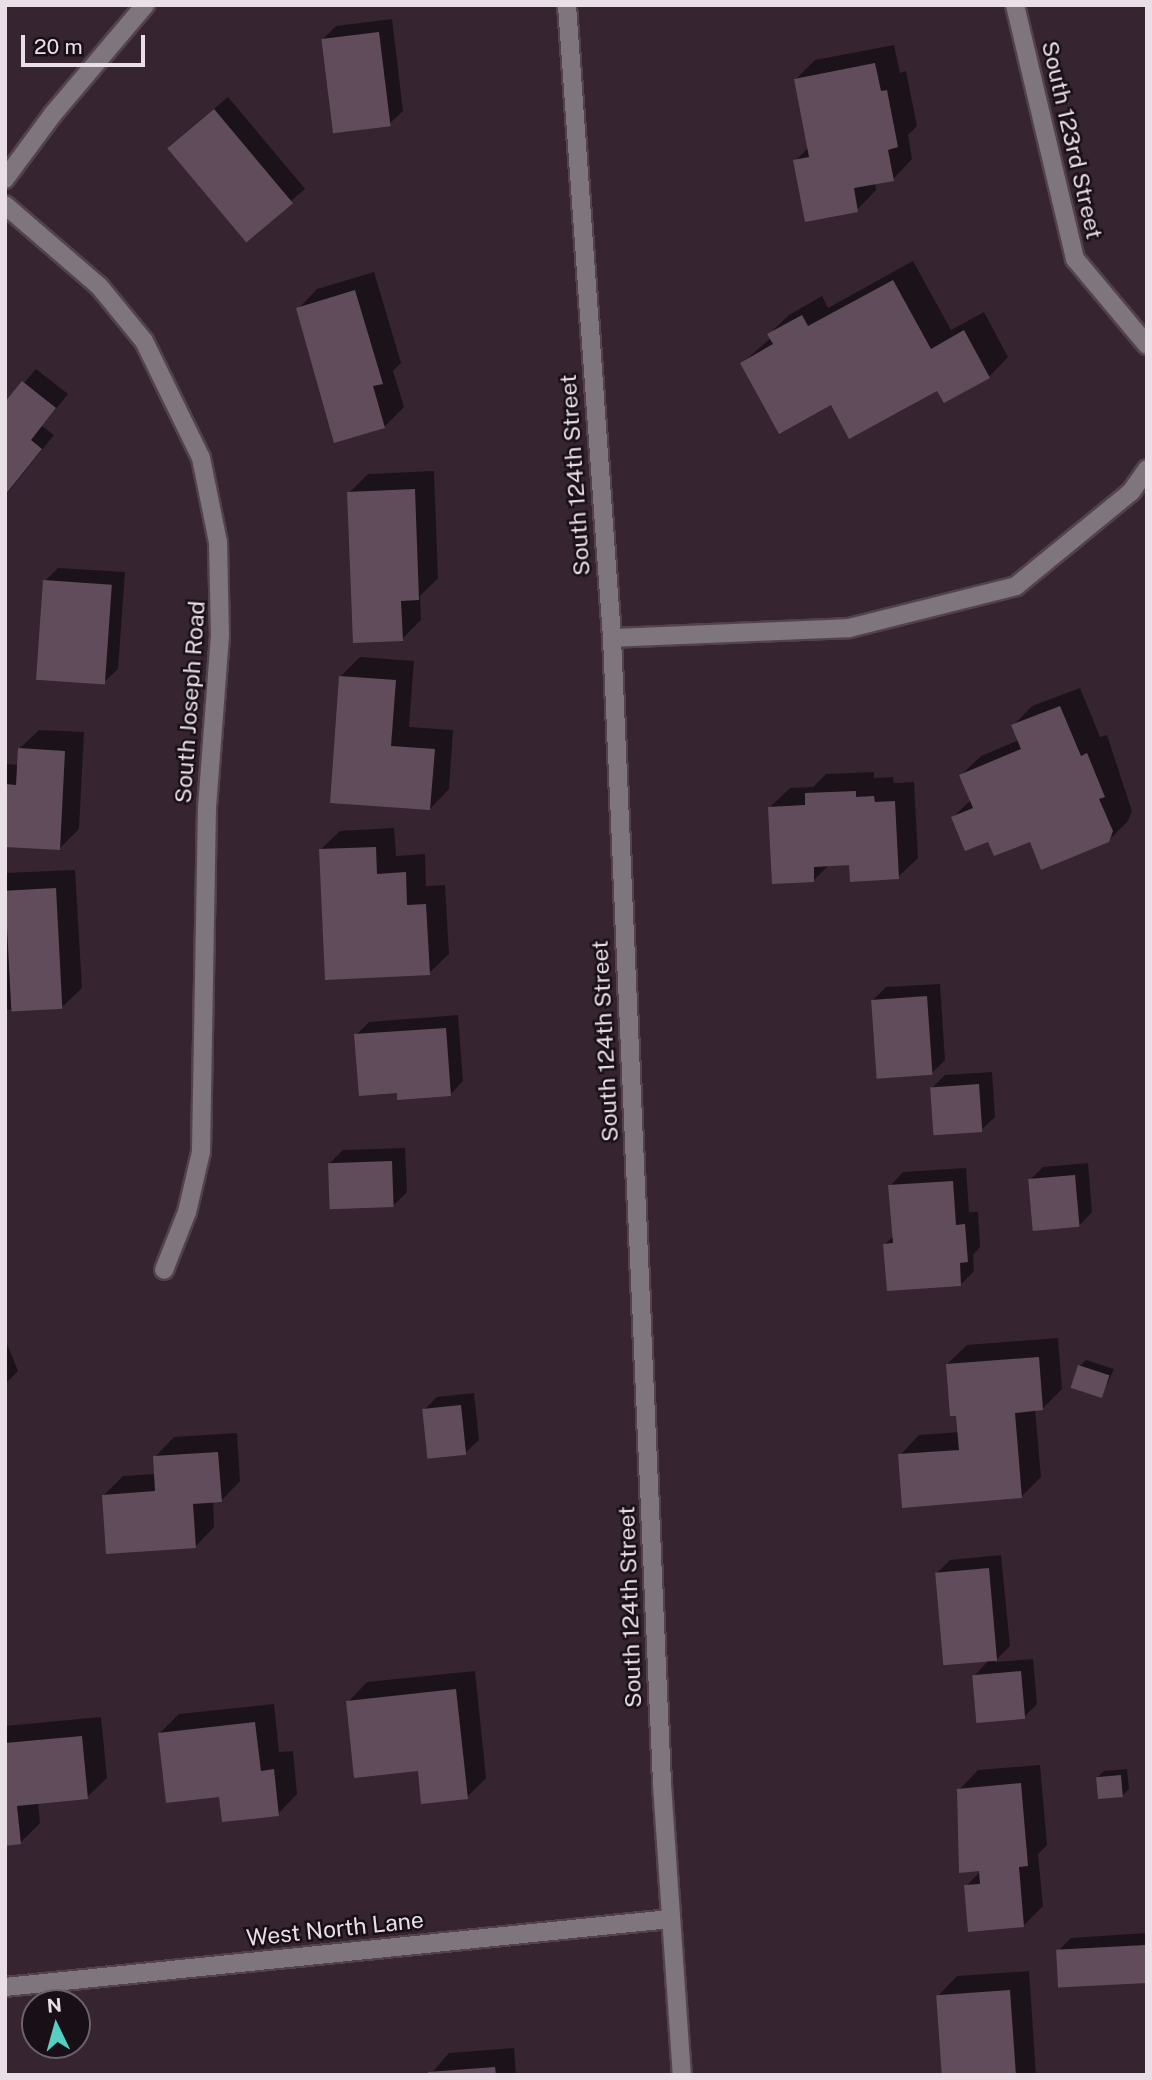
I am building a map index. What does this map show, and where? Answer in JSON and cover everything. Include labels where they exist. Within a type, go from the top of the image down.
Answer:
[{"type":"street","points":[[5,179],[53,114],[145,5]]},
{"type":"street","name":"South 124th Street","points":[[567,5],[611,638],[670,1919],[682,2075]]},
{"type":"street","name":"South 123rd Street","points":[[1015,5],[1074,259],[1147,345]]},
{"type":"street","name":"South Joseph Road","points":[[5,205],[99,286],[144,341],[201,458],[219,542],[221,595],[207,807],[201,1152],[187,1212],[164,1270]]},
{"type":"street","points":[[611,638],[849,628],[1016,586],[1131,492],[1147,469]]},
{"type":"street","name":"West North Lane","points":[[5,1987],[670,1919]]},
{"type":"building","points":[[379,32],[391,126],[333,133],[321,39]]},
{"type":"building","points":[[875,63],[881,91],[887,90],[898,147],[888,150],[894,181],[854,188],[858,212],[805,222],[793,160],[809,157],[794,79]]},
{"type":"building","points":[[214,109],[293,203],[246,242],[167,148]]},
{"type":"building","points":[[893,280],[931,349],[964,330],[990,378],[944,403],[937,391],[849,439],[831,405],[779,434],[740,363],[773,344],[767,334],[802,315],[808,326]]},
{"type":"building","points":[[355,290],[383,384],[373,386],[385,428],[334,443],[296,308]]},
{"type":"building","points":[[22,381],[56,408],[31,440],[42,449],[5,495],[5,402]]},
{"type":"building","points":[[415,489],[419,600],[401,601],[403,641],[353,643],[347,492]]},
{"type":"building","points":[[43,580],[112,585],[105,685],[36,680]]},
{"type":"building","points":[[339,676],[396,680],[391,746],[435,749],[430,810],[330,803]]},
{"type":"building","points":[[1060,706],[1081,756],[1087,753],[1105,797],[1099,799],[1113,831],[1109,842],[1041,870],[1030,842],[994,856],[988,842],[965,851],[951,817],[973,808],[959,775],[1021,749],[1011,725]]},
{"type":"building","points":[[18,748],[65,751],[60,850],[5,847],[5,784],[16,785]]},
{"type":"building","points":[[856,791],[856,797],[874,796],[875,802],[895,801],[899,879],[850,882],[849,865],[814,867],[814,882],[772,884],[768,807],[805,805],[805,793]]},
{"type":"building","points":[[376,847],[377,874],[406,872],[407,905],[426,904],[430,975],[325,980],[319,849]]},
{"type":"building","points":[[56,888],[62,1009],[11,1012],[5,891]]},
{"type":"building","points":[[927,996],[933,1075],[877,1079],[871,1000]]},
{"type":"building","points":[[446,1028],[451,1096],[397,1100],[397,1093],[359,1096],[354,1034]]},
{"type":"building","points":[[979,1084],[982,1132],[933,1135],[930,1087]]},
{"type":"building","points":[[392,1161],[394,1207],[330,1209],[328,1163]]},
{"type":"building","points":[[1075,1175],[1080,1227],[1033,1231],[1028,1179]]},
{"type":"building","points":[[953,1181],[956,1225],[965,1224],[968,1262],[960,1263],[961,1286],[887,1291],[883,1244],[893,1243],[888,1185]]},
{"type":"building","points":[[1039,1357],[1043,1410],[1015,1413],[1022,1498],[902,1508],[898,1454],[959,1450],[956,1416],[950,1416],[946,1364]]},
{"type":"building","points":[[1078,1365],[1109,1375],[1102,1398],[1071,1388]]},
{"type":"building","points":[[461,1405],[466,1455],[427,1459],[422,1409]]},
{"type":"building","points":[[218,1452],[222,1502],[193,1504],[196,1548],[106,1554],[102,1495],[155,1491],[153,1456]]},
{"type":"building","points":[[989,1568],[997,1661],[943,1665],[935,1573]]},
{"type":"building","points":[[1021,1671],[1025,1719],[976,1723],[972,1675]]},
{"type":"building","points":[[456,1689],[468,1799],[421,1804],[418,1771],[354,1778],[346,1701]]},
{"type":"building","points":[[255,1722],[261,1771],[274,1769],[279,1816],[222,1822],[219,1797],[166,1803],[158,1733]]},
{"type":"building","points":[[82,1736],[88,1799],[17,1806],[21,1844],[5,1846],[5,1743]]},
{"type":"building","points":[[1121,1775],[1123,1797],[1098,1799],[1096,1777]]},
{"type":"building","points":[[1021,1783],[1028,1866],[1019,1867],[1024,1927],[968,1932],[964,1885],[980,1884],[979,1871],[959,1873],[957,1789]]},
{"type":"building","points":[[1145,1945],[1147,1983],[1058,1988],[1056,1950]]},
{"type":"building","points":[[1010,1990],[1016,2075],[942,2075],[936,1995]]},
{"type":"building","points":[[495,2067],[496,2075],[428,2075],[428,2072]]}]
